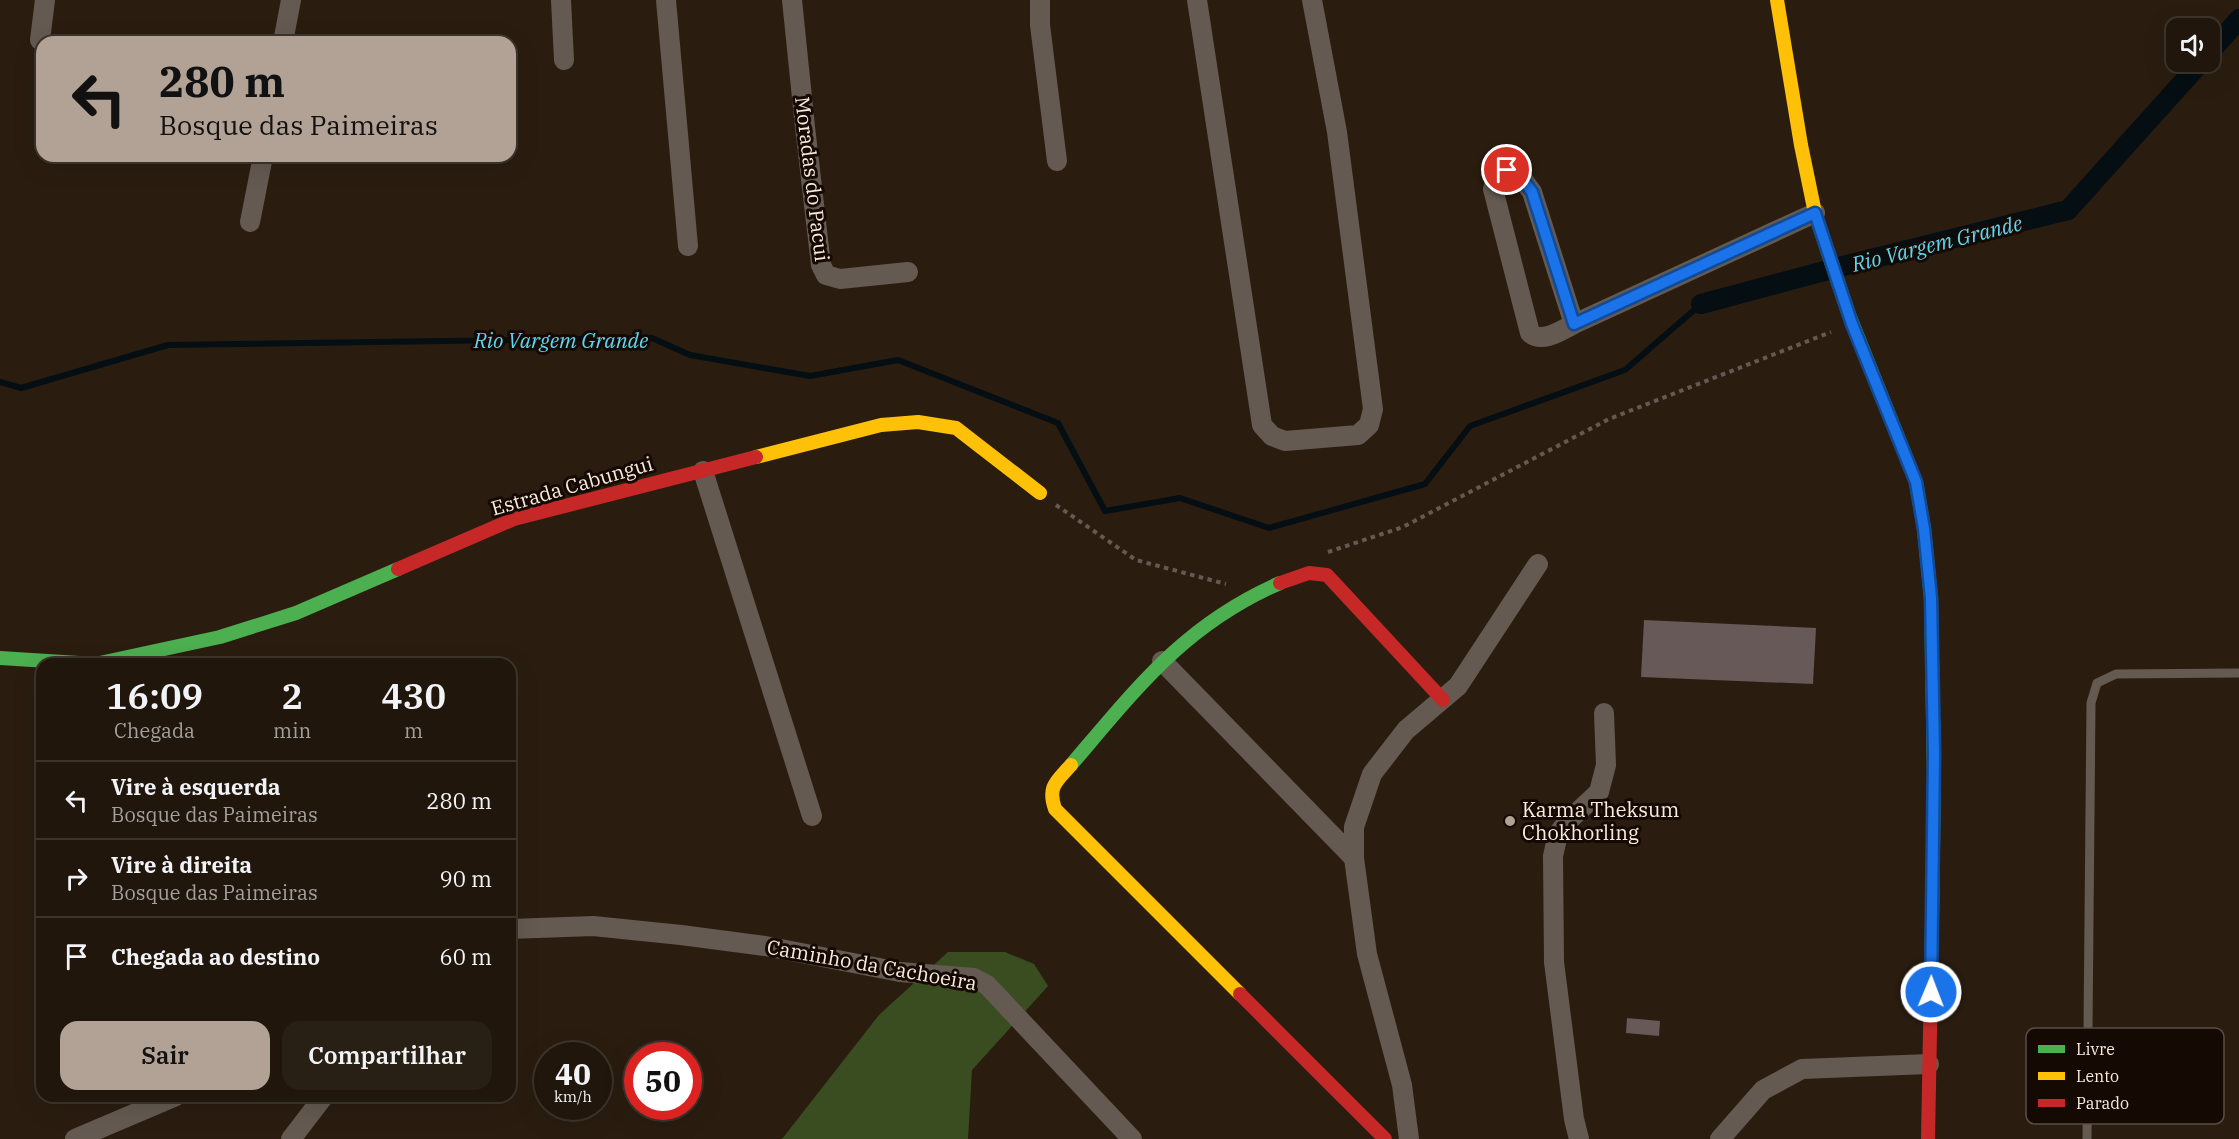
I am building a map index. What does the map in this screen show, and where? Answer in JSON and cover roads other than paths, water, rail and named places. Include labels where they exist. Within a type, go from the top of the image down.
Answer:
[{"type":"street","points":[[40,36],[45,0]]},
{"type":"street","points":[[284,36],[291,0]]},
{"type":"street","points":[[561,0],[564,60]]},
{"type":"street","points":[[666,0],[688,246]]},
{"type":"street","name":"Moradas do Pacui","points":[[792,0],[821,265],[826,276],[840,279],[908,272]]},
{"type":"street","points":[[1040,0],[1040,25],[1057,161]]},
{"type":"street","points":[[1197,0],[1262,425],[1272,436],[1285,441],[1358,435],[1369,425],[1373,409],[1337,132],[1312,0]]},
{"type":"street","points":[[1777,0],[1801,145],[1815,213],[1852,324],[1916,482],[1930,586],[1934,777],[1928,1139]]},
{"type":"street","points":[[250,222],[261,162]]},
{"type":"street","points":[[1574,324],[1532,192],[1520,176],[1507,170],[1497,175],[1493,189],[1530,333],[1535,338],[1541,338],[1574,324],[1815,213]]},
{"type":"street","name":"Estrada Cabungui","points":[[123,658],[220,637],[296,612],[514,519],[881,425],[918,422],[956,428],[1040,493]]},
{"type":"street","points":[[703,471],[813,816]]},
{"type":"street","points":[[1408,1139],[1402,1086],[1367,954],[1354,858],[1354,827],[1372,774],[1406,730],[1458,686],[1538,564]]},
{"type":"street","points":[[1385,1139],[1055,809],[1051,798],[1052,787],[1162,661],[1212,620],[1263,590],[1316,571],[1327,575],[1443,700]]},
{"type":"street","name":"Estrada Cabungui","points":[[0,658],[36,660]]},
{"type":"street","points":[[1162,661],[1354,858]]},
{"type":"street","points":[[1579,1139],[1574,1119],[1554,962],[1553,856],[1558,834],[1567,822],[1599,792],[1606,765],[1604,713]]},
{"type":"street","name":"Caminho da Cachoeira","points":[[516,929],[593,926],[670,934],[765,946],[900,972],[974,978],[987,985],[1132,1139]]},
{"type":"street","points":[[1720,1139],[1763,1090],[1802,1069],[1929,1064]]},
{"type":"street","points":[[75,1139],[162,1102]]},
{"type":"street","points":[[291,1139],[319,1102]]},
{"type":"lane","points":[[2087,1028],[2091,703],[2097,683],[2116,674],[2239,673]]},
{"type":"lane","points":[[2086,1124],[2086,1139]]},
{"type":"waterway","name":"Rio Vargem Grande","points":[[2220,41],[2239,19]]},
{"type":"waterway","name":"Rio Vargem Grande","points":[[1701,304],[2068,210],[2192,72]]},
{"type":"waterway","name":"Rio Vargem Grande","points":[[0,382],[21,388],[168,345],[652,338],[690,355],[810,376],[898,360],[1058,423],[1105,511],[1180,498],[1269,528],[1425,484],[1470,426],[1625,370],[1701,304]]},
{"type":"place","name":"Karma Theksum Chokhorling","points":[[1510,821]]}]
